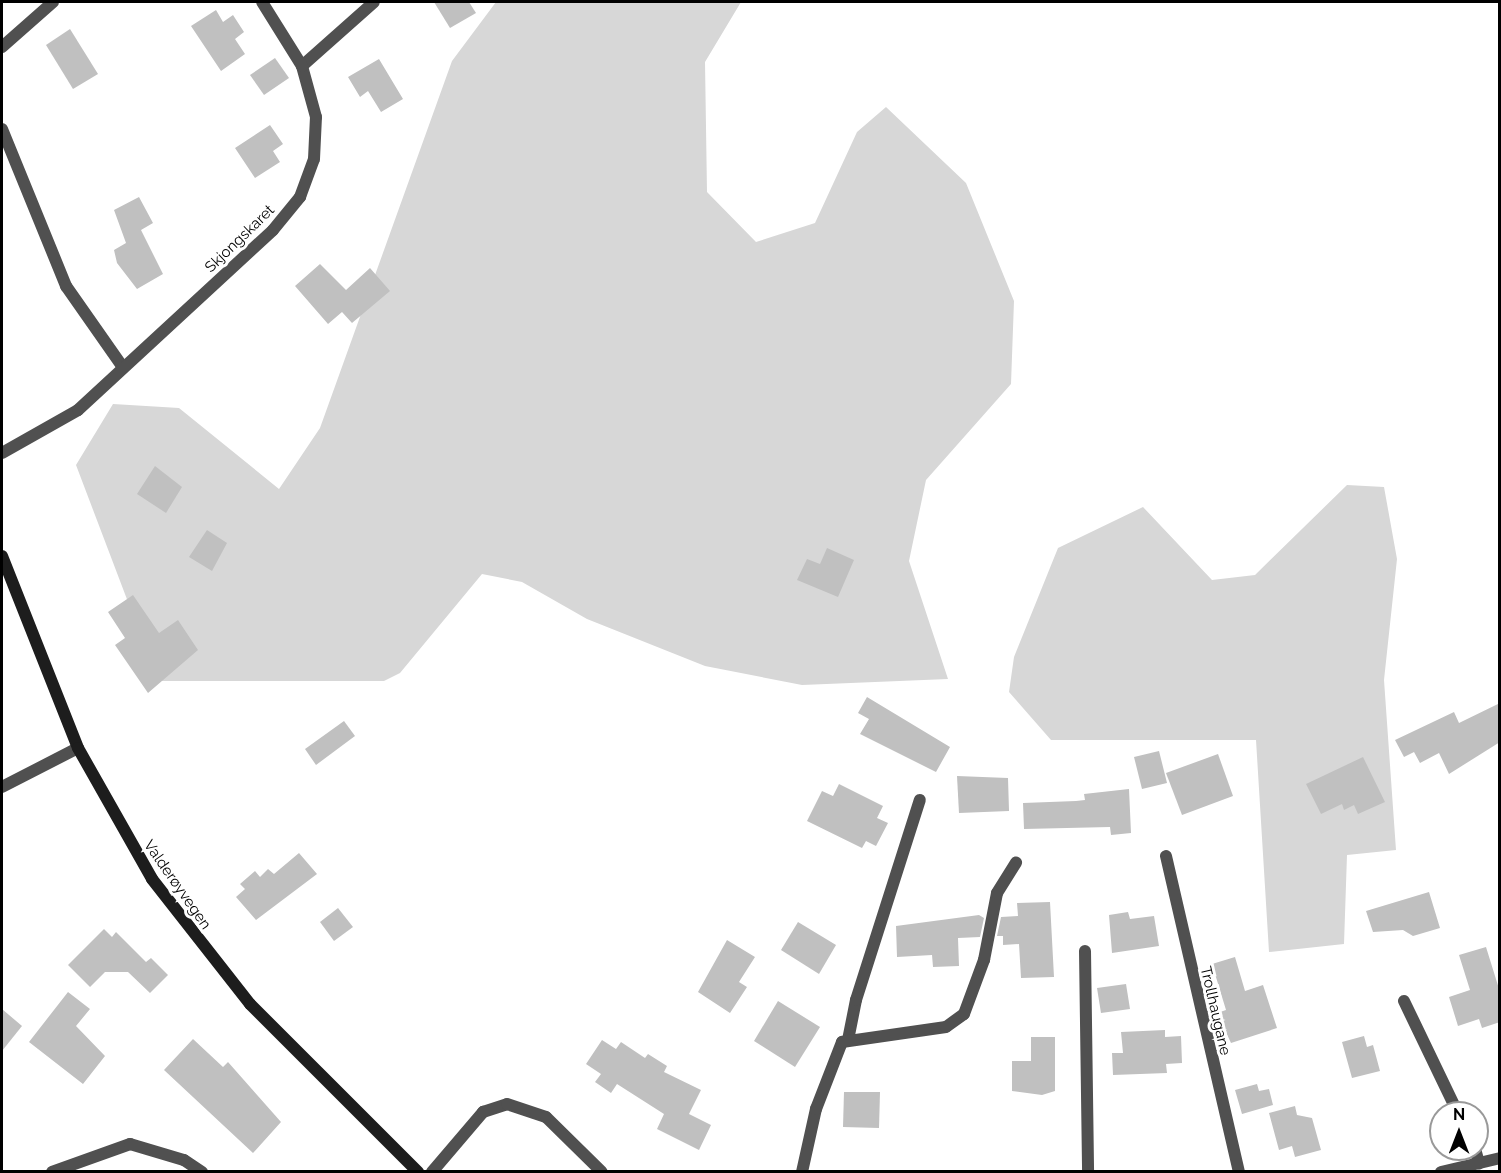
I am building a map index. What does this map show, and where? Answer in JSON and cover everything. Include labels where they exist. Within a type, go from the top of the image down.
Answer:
[{"type":"main road","name":"Valderøyvegen","points":[[2,556],[78,748],[132,849],[228,979],[418,1172]]},
{"type":"street","points":[[2,47],[53,2]]},
{"type":"street","name":"Skjongskaret","points":[[2,453],[78,410],[122,366],[273,230],[300,197],[318,136],[302,66],[262,2]]},
{"type":"street","points":[[302,66],[374,2]]},
{"type":"street","points":[[2,129],[66,286],[122,366]]},
{"type":"street","points":[[2,787],[78,748]]},
{"type":"street","points":[[848,1040],[850,1017],[920,800]]},
{"type":"street","name":"Trollhaugane","points":[[1166,856],[1239,1172]]},
{"type":"street","points":[[802,1172],[823,1089],[837,1050],[848,1040],[946,1027],[960,1019],[984,960],[997,893],[1016,862]]},
{"type":"street","points":[[1085,951],[1088,1172]]},
{"type":"street","points":[[1404,1001],[1452,1101]]},
{"type":"street","points":[[432,1172],[483,1112],[507,1104],[546,1117],[602,1172]]},
{"type":"street","points":[[52,1172],[130,1144],[184,1160],[201,1172]]},
{"type":"street","points":[[1441,1172],[1500,1158]]},
{"type":"shaded area","points":[[496,2],[741,2],[705,62],[707,192],[756,242],[815,223],[857,132],[886,107],[966,183],[1014,301],[1011,384],[926,480],[909,561],[948,679],[802,685],[705,666],[587,619],[522,582],[482,574],[400,673],[384,681],[158,681],[76,465],[113,404],[179,408],[279,489],[320,428],[452,61]]},
{"type":"shaded area","points":[[1347,485],[1384,487],[1397,559],[1384,680],[1396,850],[1347,855],[1344,944],[1269,952],[1256,740],[1051,740],[1009,692],[1014,657],[1058,548],[1143,507],[1212,580],[1255,575]]},
{"type":"building","points":[[434,2],[469,2],[476,13],[450,28]]},
{"type":"building","points":[[216,10],[223,22],[233,15],[244,32],[235,39],[245,54],[221,71],[191,26]]},
{"type":"building","points":[[70,29],[98,74],[73,89],[46,45]]},
{"type":"building","points":[[275,58],[289,78],[264,95],[250,75]]},
{"type":"building","points":[[379,59],[403,99],[381,112],[368,91],[360,97],[348,77]]},
{"type":"building","points":[[270,125],[283,144],[273,151],[280,162],[255,178],[235,148]]},
{"type":"building","points":[[139,197],[153,223],[141,230],[163,274],[137,289],[117,263],[114,250],[126,243],[114,210]]},
{"type":"building","points":[[320,264],[346,290],[370,268],[390,291],[352,323],[342,312],[328,324],[295,286]]},
{"type":"building","points":[[155,466],[182,487],[166,513],[137,494]]},
{"type":"building","points":[[207,530],[227,543],[212,571],[189,557]]},
{"type":"building","points":[[827,548],[854,560],[838,597],[797,580],[807,559],[820,564]]},
{"type":"building","points":[[133,595],[159,633],[178,620],[198,650],[148,693],[115,645],[125,638],[108,612]]},
{"type":"building","points":[[867,697],[950,747],[936,772],[860,734],[869,719],[858,713]]},
{"type":"building","points":[[1500,703],[1500,742],[1449,774],[1439,753],[1420,763],[1414,752],[1404,757],[1395,740],[1454,712],[1459,723]]},
{"type":"building","points":[[344,721],[355,736],[316,765],[305,749]]},
{"type":"building","points":[[1159,751],[1167,783],[1142,789],[1134,757]]},
{"type":"building","points":[[1218,754],[1233,796],[1182,815],[1166,773]]},
{"type":"building","points":[[1363,757],[1385,802],[1358,814],[1354,805],[1344,810],[1342,804],[1321,814],[1306,784]]},
{"type":"building","points":[[957,776],[1008,778],[1009,811],[959,813]]},
{"type":"building","points":[[839,784],[883,806],[877,818],[888,823],[876,846],[866,841],[862,848],[807,821],[822,791],[833,796]]},
{"type":"building","points":[[1129,789],[1131,833],[1111,835],[1110,827],[1024,829],[1023,803],[1085,800],[1084,794]]},
{"type":"building","points":[[299,853],[317,874],[256,920],[236,897],[245,889],[240,884],[255,871],[260,877],[268,869],[274,874]]},
{"type":"building","points":[[1429,892],[1440,928],[1413,936],[1403,930],[1373,932],[1366,911]]},
{"type":"building","points":[[1050,902],[1054,977],[1021,978],[1019,944],[1003,945],[1003,936],[997,936],[1001,917],[1018,916],[1017,903]]},
{"type":"building","points":[[338,908],[353,927],[334,941],[320,922]]},
{"type":"building","points":[[1128,912],[1130,919],[1154,916],[1159,946],[1112,953],[1109,915]]},
{"type":"building","points":[[979,915],[984,918],[980,937],[958,938],[959,966],[933,967],[932,955],[897,957],[896,926]]},
{"type":"building","points":[[798,922],[836,945],[819,974],[781,950]]},
{"type":"building","points":[[104,929],[112,937],[116,932],[146,962],[151,958],[168,975],[150,993],[128,972],[105,972],[90,987],[68,965]]},
{"type":"building","points":[[727,940],[755,957],[739,982],[747,987],[730,1013],[698,992]]},
{"type":"building","points":[[1486,947],[1500,992],[1500,1022],[1482,1028],[1479,1019],[1458,1026],[1449,997],[1470,990],[1459,955]]},
{"type":"building","points":[[1235,957],[1245,991],[1263,985],[1277,1028],[1231,1043],[1217,1013],[1226,1010],[1212,964]]},
{"type":"building","points":[[1126,984],[1130,1009],[1101,1013],[1097,988]]},
{"type":"building","points":[[68,992],[90,1009],[76,1026],[105,1056],[83,1084],[29,1042]]},
{"type":"building","points":[[778,1001],[820,1027],[795,1067],[754,1041]]},
{"type":"building","points":[[2,1009],[22,1026],[2,1051]]},
{"type":"building","points":[[1165,1030],[1165,1037],[1181,1036],[1182,1063],[1166,1064],[1167,1073],[1113,1075],[1112,1053],[1123,1053],[1121,1032]]},
{"type":"building","points":[[1364,1036],[1367,1047],[1373,1045],[1380,1071],[1352,1078],[1342,1042]]},
{"type":"building","points":[[1031,1037],[1055,1037],[1055,1091],[1042,1095],[1012,1091],[1012,1061],[1031,1061]]},
{"type":"building","points":[[193,1039],[223,1067],[228,1062],[281,1122],[253,1153],[164,1070]]},
{"type":"building","points":[[602,1040],[616,1049],[621,1042],[645,1058],[648,1054],[667,1066],[664,1072],[701,1090],[689,1114],[711,1125],[699,1150],[657,1129],[664,1114],[617,1084],[611,1093],[595,1082],[601,1074],[586,1064]]},
{"type":"building","points":[[1257,1084],[1259,1091],[1269,1089],[1273,1105],[1242,1114],[1235,1090]]},
{"type":"building","points":[[844,1092],[880,1092],[879,1128],[843,1127]]},
{"type":"building","points":[[1295,1106],[1297,1115],[1312,1118],[1321,1150],[1295,1157],[1292,1146],[1279,1150],[1269,1113]]}]
